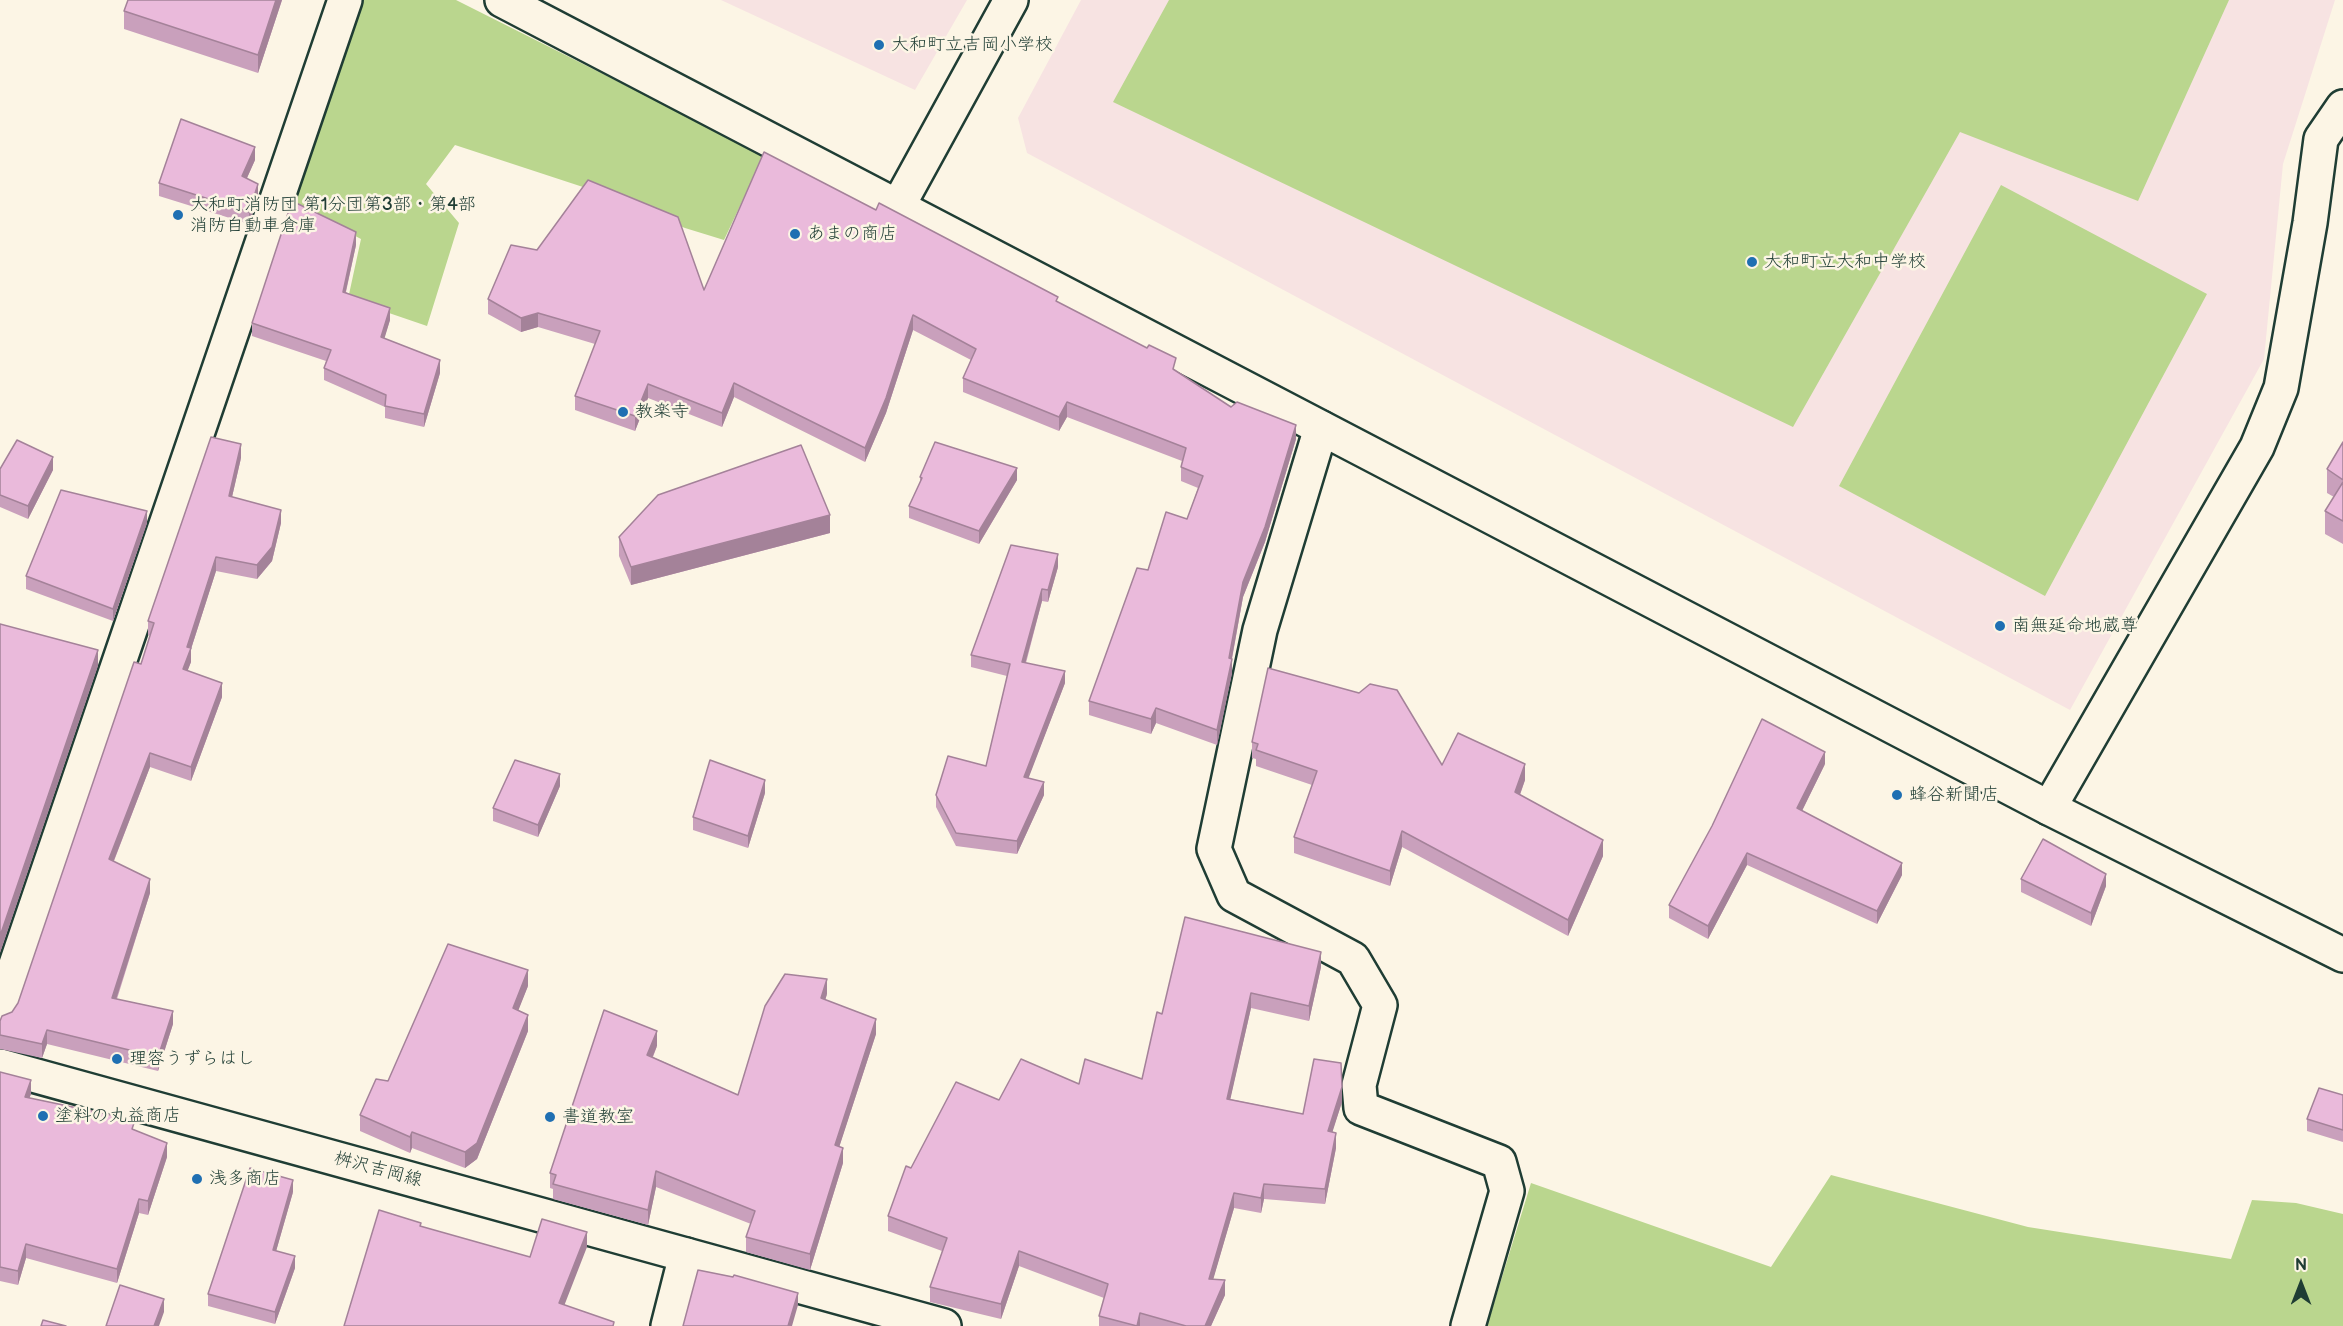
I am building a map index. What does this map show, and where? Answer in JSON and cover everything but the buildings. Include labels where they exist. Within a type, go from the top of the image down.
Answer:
[{"type":"street","points":[[0,1011],[345,0]]},
{"type":"street","points":[[502,0],[2049,808],[2343,955]]},
{"type":"street","points":[[898,207],[1011,0]]},
{"type":"street","points":[[2049,808],[2257,447],[2281,388],[2310,223],[2321,139],[2343,106]]},
{"type":"street","points":[[1321,428],[1260,630],[1214,849],[1234,895],[1353,959],[1380,1005],[1359,1085],[1361,1108],[1499,1162],[1507,1191],[1468,1326]]},
{"type":"street","name":"桝沢吉岡線","points":[[0,1066],[944,1326]]},
{"type":"street","points":[[668,1326],[686,1255]]},
{"type":"shaded area","name":"大和町立吉岡小学校","points":[[721,0],[967,0],[915,90]]},
{"type":"shaded area","name":"大和町立大和中学校","points":[[1081,0],[2335,0],[2283,164],[2264,359],[2070,710],[1027,153],[1018,118]]},
{"type":"green space","points":[[361,0],[456,0],[764,155],[724,240],[685,228],[586,188],[455,145],[426,184],[459,223],[427,326],[348,299],[361,239],[290,202]]},
{"type":"green space","points":[[1169,0],[2229,0],[2138,201],[1960,132],[1793,427],[1113,102]]},
{"type":"green space","points":[[2001,185],[2207,294],[2045,596],[1839,486]]},
{"type":"green space","points":[[1831,1175],[2028,1227],[2231,1259],[2252,1200],[2296,1203],[2343,1214],[2343,1326],[1487,1326],[1531,1183],[1771,1267]]},
{"type":"place","name":"大和町立吉岡小学校","points":[[879,45]]},
{"type":"place","name":"大和町消防団 第1分団第3部・第4部 消防自動車倉庫","points":[[178,215]]},
{"type":"place","name":"あまの商店","points":[[795,234]]},
{"type":"place","name":"大和町立大和中学校","points":[[1752,262]]},
{"type":"place","name":"教楽寺","points":[[623,412]]},
{"type":"place","name":"南無延命地蔵尊","points":[[2000,626]]},
{"type":"place","name":"蜂谷新聞店","points":[[1897,795]]},
{"type":"place","name":"理容うずらはし","points":[[117,1059]]},
{"type":"place","name":"塗料の丸益商店","points":[[43,1116]]},
{"type":"place","name":"書道教室","points":[[550,1117]]},
{"type":"place","name":"浅多商店","points":[[197,1179]]}]
